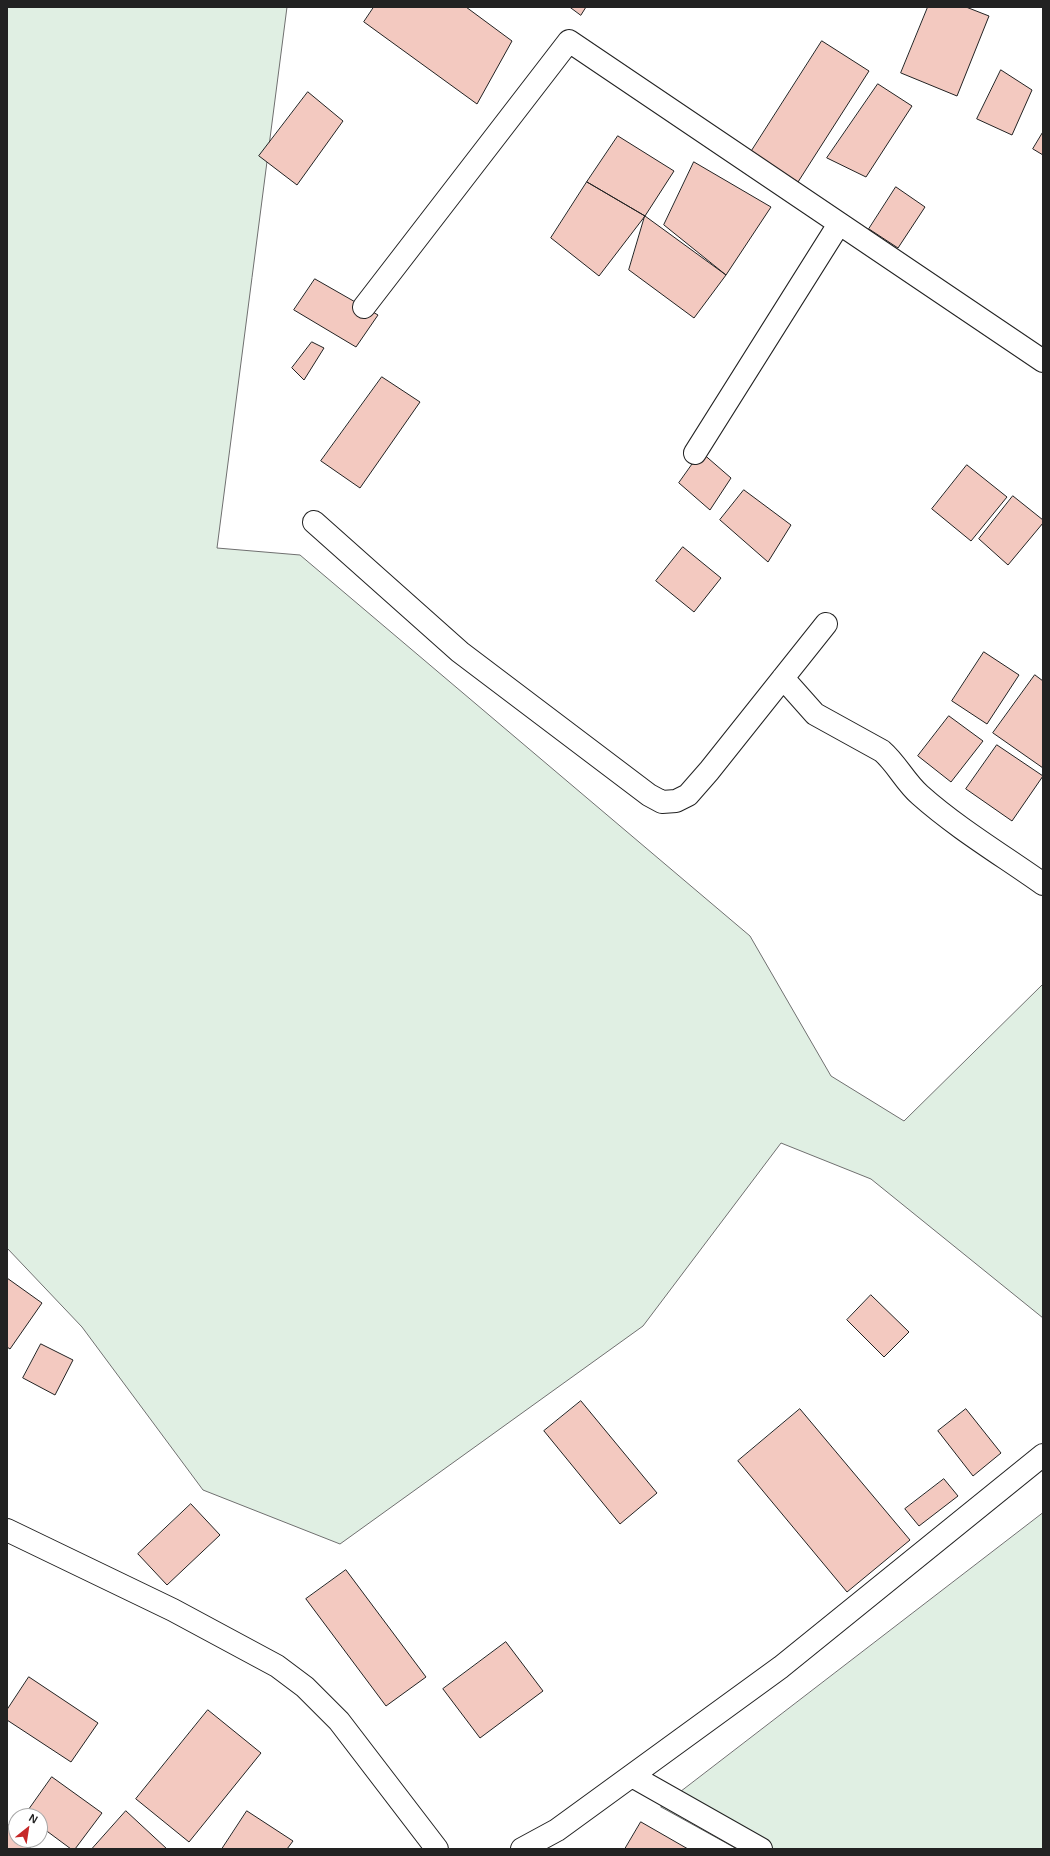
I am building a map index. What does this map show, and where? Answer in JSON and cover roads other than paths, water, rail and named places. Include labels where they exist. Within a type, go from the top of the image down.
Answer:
[{"type":"street","points":[[364,307],[569,41],[1043,361]]},
{"type":"street","points":[[695,453],[839,224]]},
{"type":"street","points":[[314,522],[460,652],[649,795],[662,802],[676,801],[688,795],[709,771],[826,624]]},
{"type":"street","points":[[783,678],[815,714],[882,751],[892,759],[918,793],[942,814],[1043,884]]},
{"type":"street","points":[[522,1849],[557,1830],[781,1667],[1043,1455]]},
{"type":"street","points":[[7,1530],[173,1610],[282,1670],[305,1687],[339,1721],[437,1849]]},
{"type":"street","points":[[632,1776],[761,1849]]}]
